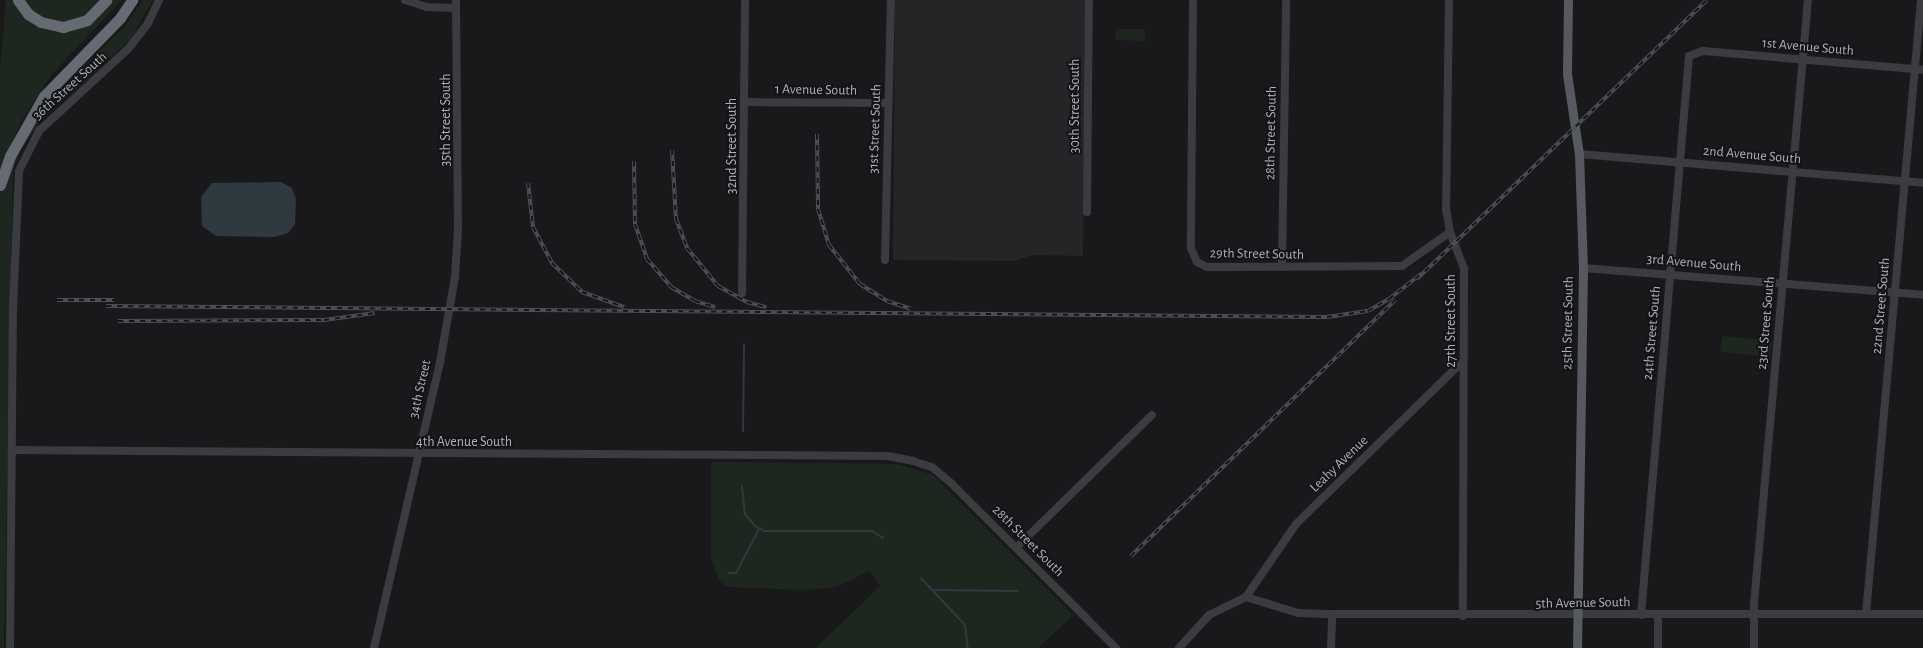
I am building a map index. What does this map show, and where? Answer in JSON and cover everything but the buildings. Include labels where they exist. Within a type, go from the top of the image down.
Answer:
[{"type":"highway","points":[[18,0],[28,14],[41,22],[63,27],[87,20],[106,0]]},
{"type":"highway","points":[[0,185],[10,156],[44,96],[120,18],[132,0]]},
{"type":"main road","name":"25th Street South","points":[[1567,1],[1567,74],[1580,154],[1583,268],[1577,648]]},
{"type":"street","name":"36th Street South","points":[[10,648],[14,224],[18,171],[39,131],[128,49],[148,23],[159,0]]},
{"type":"street","points":[[405,0],[426,7],[456,4]]},
{"type":"street","name":"32nd Street South","points":[[742,293],[745,0]]},
{"type":"street","name":"31st Street South","points":[[885,260],[891,0]]},
{"type":"street","name":"30th Street South","points":[[1087,212],[1089,0]]},
{"type":"street","name":"29th Street South","points":[[1193,0],[1192,256],[1207,267],[1402,266],[1450,232]]},
{"type":"street","name":"28th Street South","points":[[1282,267],[1286,0]]},
{"type":"street","name":"27th Street South","points":[[1450,0],[1446,209],[1450,232],[1464,269],[1463,616]]},
{"type":"street","name":"23rd Street South","points":[[1754,648],[1754,614],[1791,171],[1808,0]]},
{"type":"street","name":"22nd Street South","points":[[1866,614],[1921,0]]},
{"type":"street","name":"35th Street South","points":[[456,4],[457,241]]},
{"type":"street","name":"1st Avenue South","points":[[1692,54],[1703,51],[1923,70]]},
{"type":"street","name":"24th Street South","points":[[1641,615],[1687,63],[1692,54]]},
{"type":"street","name":"1 Avenue South","points":[[744,102],[888,103]]},
{"type":"street","name":"2nd Avenue South","points":[[1580,154],[1923,183]]},
{"type":"street","name":"34th Street","points":[[374,648],[447,321],[457,241]]},
{"type":"street","name":"3rd Avenue South","points":[[1583,268],[1923,295]]},
{"type":"street","name":"Leahy Avenue","points":[[1246,597],[1296,524],[1463,361]]},
{"type":"street","points":[[1016,548],[1152,415]]},
{"type":"street","name":"4th Avenue South","points":[[12,450],[418,455],[888,456],[915,462]]},
{"type":"street","name":"28th Street South","points":[[915,462],[932,467],[952,484],[1116,648]]},
{"type":"street","points":[[1179,648],[1209,615],[1246,597]]},
{"type":"street","name":"5th Avenue South","points":[[1246,597],[1298,613],[1332,614],[1577,616],[1923,614]]},
{"type":"street","points":[[1331,648],[1332,614]]},
{"type":"street","points":[[1658,615],[1658,648]]},
{"type":"shaded area","points":[[6,0],[13,0],[36,24],[88,24],[98,17],[111,0],[122,0],[52,74],[22,120],[0,171],[0,70]]},
{"type":"shaded area","points":[[22,0],[101,0],[84,17],[65,22],[36,15]]},
{"type":"shaded area","points":[[143,0],[153,0],[130,40],[38,124],[19,153],[13,173],[4,648],[0,648],[0,193],[7,171],[35,121],[66,84],[125,26]]},
{"type":"shaded area","points":[[895,0],[1085,0],[1083,256],[1033,255],[1014,261],[893,260]]},
{"type":"shaded area","points":[[1116,29],[1145,29],[1145,41],[1115,40]]},
{"type":"shaded area","points":[[281,182],[292,188],[296,199],[295,224],[288,233],[275,237],[216,236],[202,226],[201,197],[212,183]]},
{"type":"shaded area","points":[[1722,336],[1772,341],[1770,357],[1720,352]]},
{"type":"shaded area","points":[[711,462],[897,464],[933,475],[1073,615],[1038,648],[816,648],[880,586],[870,571],[836,587],[807,590],[728,587],[719,581],[711,557]]},
{"type":"waterway","points":[[743,431],[744,344]]},
{"type":"waterway","points":[[742,486],[745,514],[755,526],[764,531],[872,531],[883,538]]},
{"type":"waterway","points":[[728,573],[736,573],[759,529]]},
{"type":"waterway","points":[[921,578],[965,625],[968,648]]},
{"type":"waterway","points":[[935,590],[1018,591]]},
{"type":"railway","points":[[1417,279],[1707,0]]},
{"type":"railway","points":[[817,134],[818,209],[829,245],[860,284],[887,301],[911,309]]},
{"type":"railway","points":[[672,150],[676,219],[687,248],[718,286],[747,302],[766,307]]},
{"type":"railway","points":[[634,161],[635,224],[647,259],[671,287],[695,301],[715,307]]},
{"type":"railway","points":[[528,183],[533,227],[552,263],[582,292],[624,307]]},
{"type":"railway","points":[[106,306],[1327,317],[1368,311],[1389,299],[1421,274]]},
{"type":"railway","points":[[57,300],[114,300]]},
{"type":"railway","points":[[1131,556],[1395,300]]},
{"type":"railway","points":[[118,321],[324,320],[375,313]]}]
